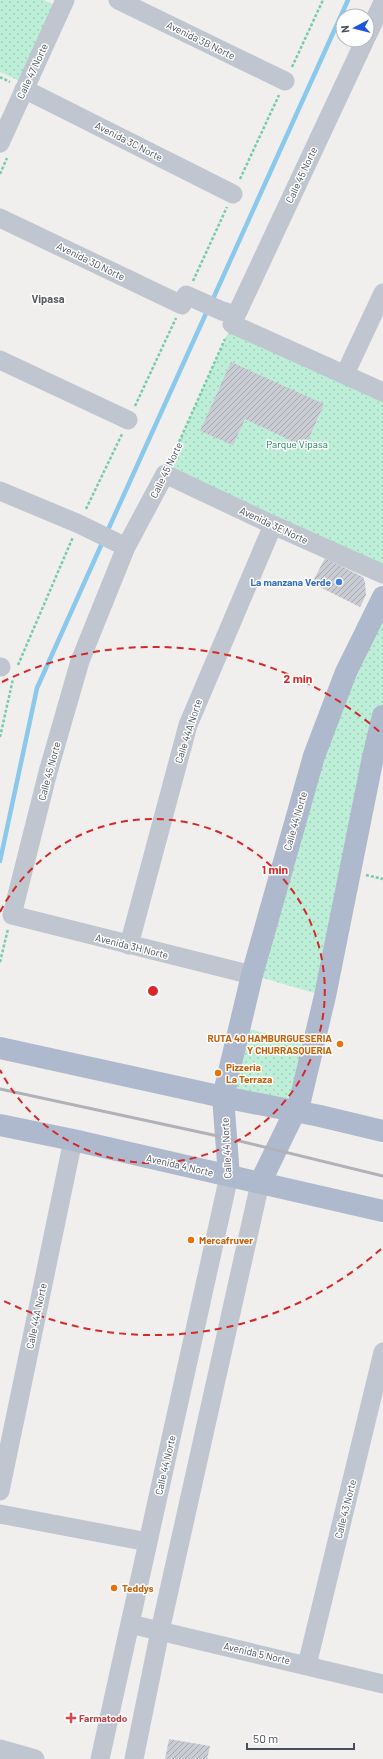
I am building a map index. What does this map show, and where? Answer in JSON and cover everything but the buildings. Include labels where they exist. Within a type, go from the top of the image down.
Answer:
[{"type":"main road","name":"Calle 44 Norte","points":[[230,1176],[223,1097],[252,975],[314,756],[346,672],[383,597]]},
{"type":"main road","points":[[260,1183],[300,1101],[325,996],[371,765],[383,716]]},
{"type":"main road","points":[[0,1048],[223,1097],[296,1110],[383,1131]]},
{"type":"main road","name":"Avenida 4 Norte","points":[[0,1125],[73,1140],[383,1211]]},
{"type":"street","name":"Avenida 3B Norte","points":[[118,0],[285,81]]},
{"type":"street","name":"Calle 47 Norte","points":[[0,143],[19,86],[59,2]]},
{"type":"street","points":[[375,19],[383,2]]},
{"type":"street","name":"Calle 45 Norte","points":[[230,316],[361,48]]},
{"type":"street","name":"Avenida 3C Norte","points":[[19,86],[233,194]]},
{"type":"street","name":"Avenida 3D Norte","points":[[0,218],[184,300],[204,302],[230,316]]},
{"type":"street","points":[[344,374],[383,293]]},
{"type":"street","points":[[230,316],[344,374],[383,392]]},
{"type":"street","points":[[0,360],[128,420]]},
{"type":"street","name":"Calle 45 Norte","points":[[12,915],[48,772],[80,662],[126,547],[166,474]]},
{"type":"street","name":"Avenida 3E Norte","points":[[166,474],[273,525],[383,574]]},
{"type":"street","points":[[0,491],[83,526],[126,547]]},
{"type":"street","name":"Calle 44A Norte","points":[[129,945],[188,725],[273,525]]},
{"type":"street","name":"Avenida 3H Norte","points":[[12,915],[252,975]]},
{"type":"street","name":"Calle 44A Norte","points":[[0,1491],[73,1140]]},
{"type":"street","name":"Calle 44 Norte","points":[[100,1759],[230,1176]]},
{"type":"street","points":[[134,1759],[160,1631],[260,1183]]},
{"type":"street","name":"Calle 43 Norte","points":[[307,1665],[383,1352]]},
{"type":"street","points":[[0,1514],[148,1542]]},
{"type":"street","name":"Avenida 5 Norte","points":[[130,1624],[383,1684]]},
{"type":"street","points":[[0,1749],[35,1759]]},
{"type":"path","points":[[0,737],[8,669],[83,526],[128,420],[323,0]]},
{"type":"path","points":[[0,77],[19,86]]},
{"type":"path","name":"Calle 45 Norte","points":[[166,474],[230,316]]},
{"type":"path","points":[[0,962],[12,915]]},
{"type":"green space","points":[[0,0],[44,0],[59,7],[24,83],[0,72]]},
{"type":"green space","name":"Parque Vipasa","points":[[232,324],[383,392],[383,574],[165,474]]},
{"type":"green space","points":[[383,597],[383,716],[325,996],[252,975],[314,756]]},
{"type":"green space","points":[[239,1027],[314,1045],[300,1101],[223,1097]]},
{"type":"waterway","points":[[212,301],[348,0]]},
{"type":"waterway","points":[[107,532],[208,309]]},
{"type":"waterway","points":[[0,861],[37,688],[103,541]]},
{"type":"railway","points":[[0,1089],[227,1138],[383,1176]]},
{"type":"place","name":"La manzana Verde","points":[[339,582]]},
{"type":"place","name":"RUTA 40 HAMBURGUESERIA Y CHURRASQUERIA","points":[[340,1044]]},
{"type":"place","name":"Pizzeria La Terraza","points":[[218,1073]]},
{"type":"place","name":"Mercafruver","points":[[191,1240]]},
{"type":"place","name":"Teddys","points":[[114,1588]]},
{"type":"place","name":"Farmatodo","points":[[71,1718]]},
{"type":"district","name":"Vipasa","points":[[48,299]]}]
